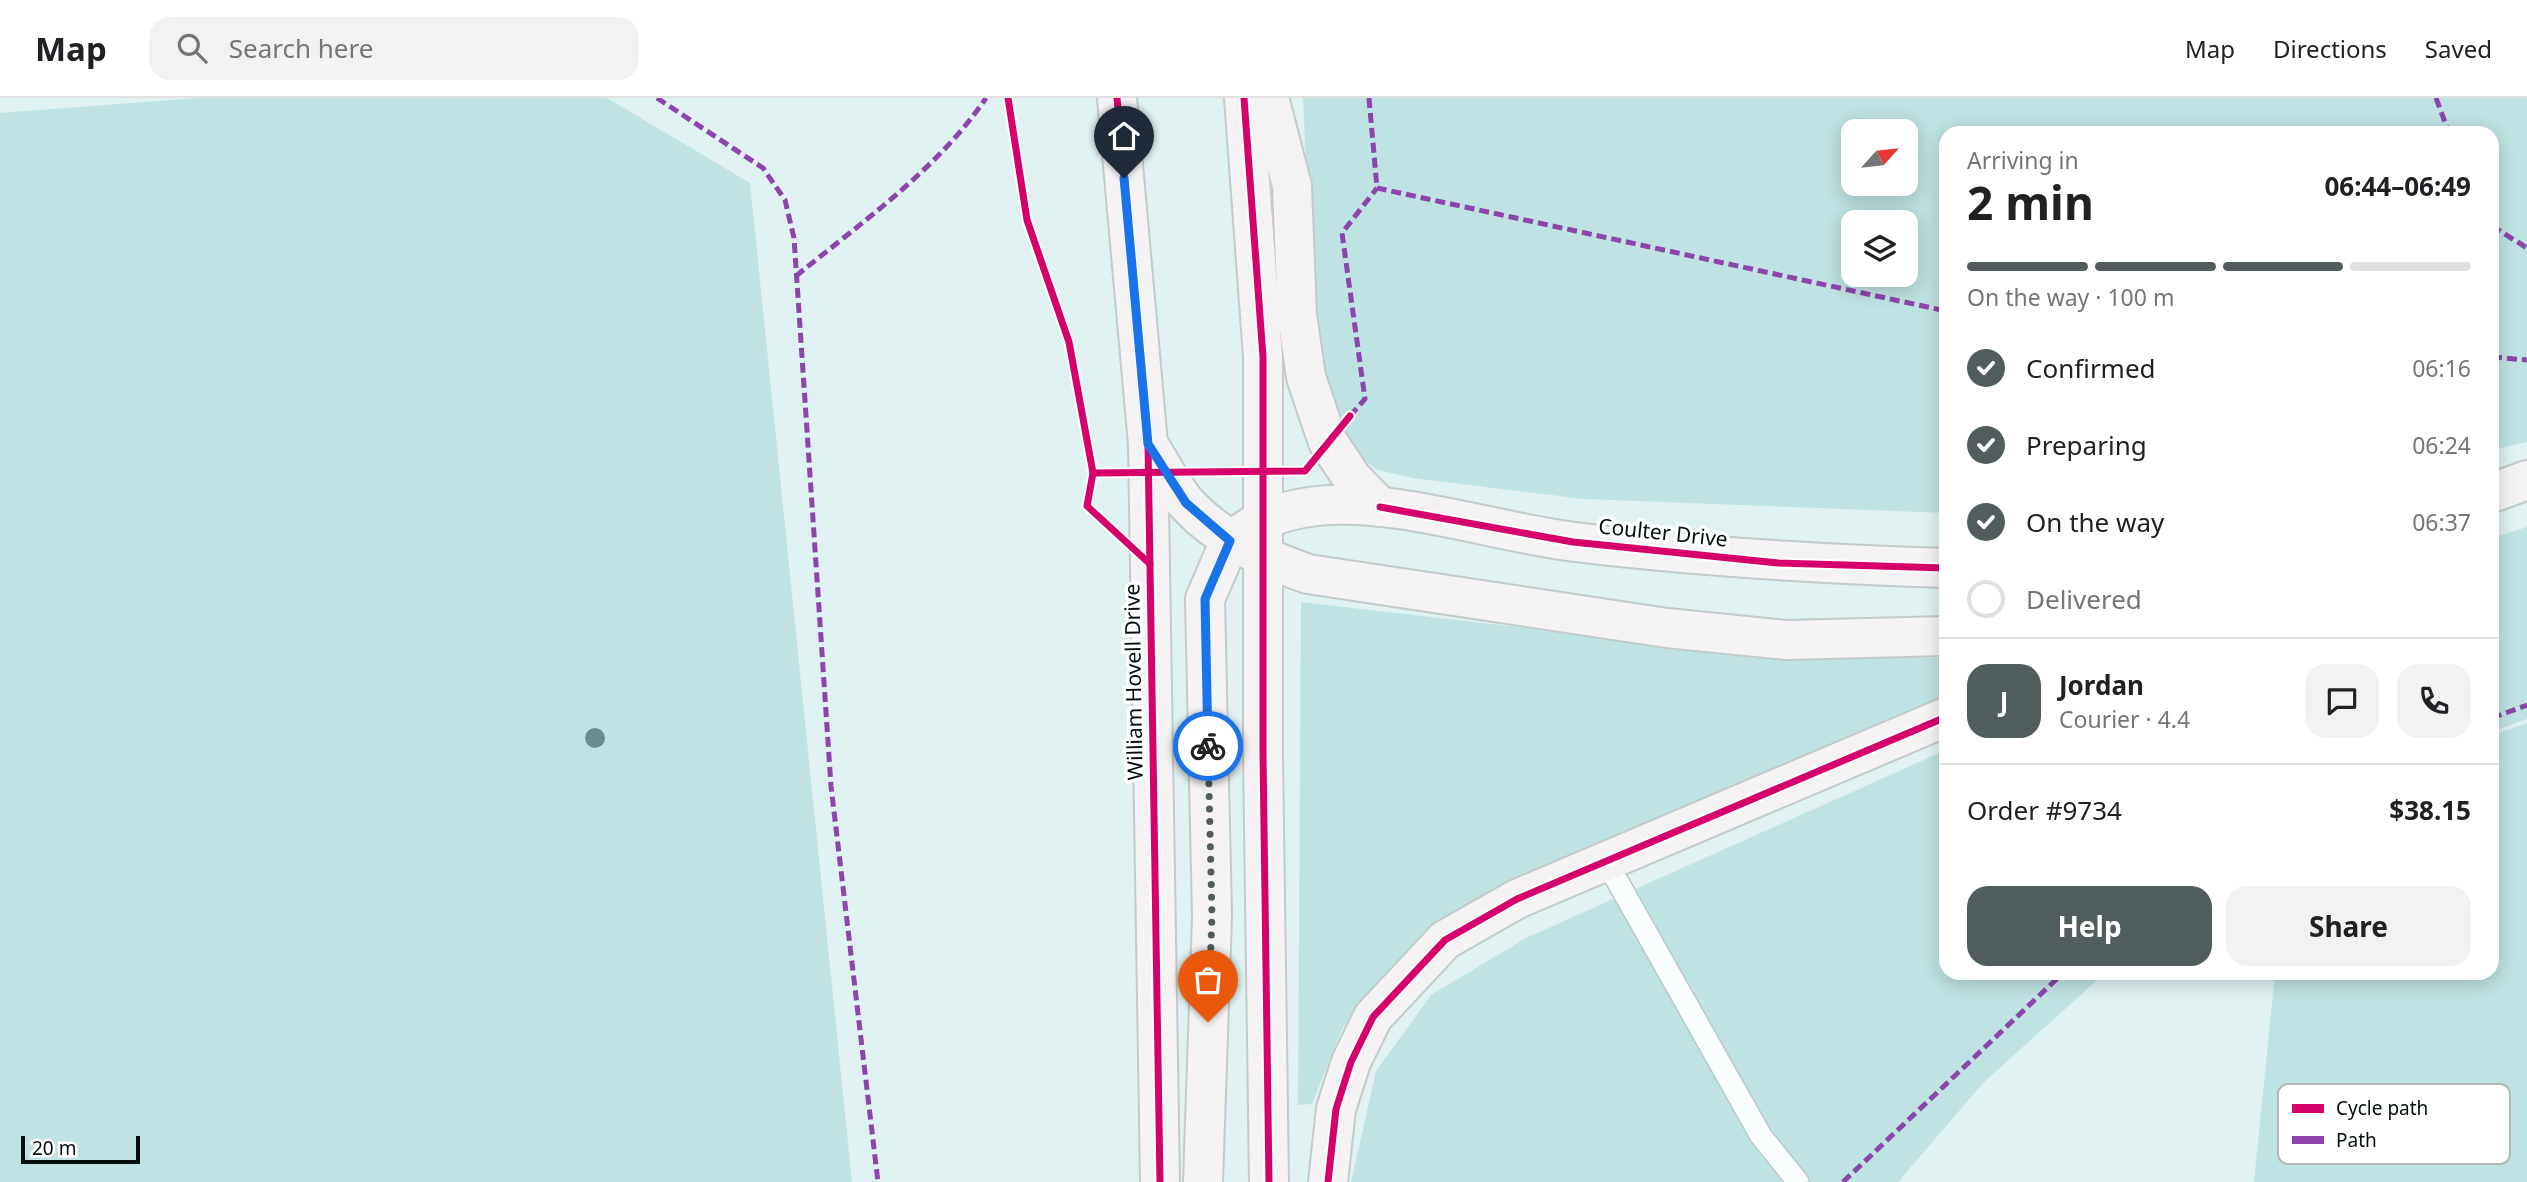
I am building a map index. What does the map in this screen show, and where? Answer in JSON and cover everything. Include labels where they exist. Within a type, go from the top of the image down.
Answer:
[{"type":"main road","name":"William Hovell Drive","points":[[1117,98],[1148,444],[1160,1182]]},
{"type":"main road","points":[[1244,98],[1263,357],[1263,754],[1269,1182]]},
{"type":"main road","points":[[1269,98],[1292,186],[1297,315],[1306,377],[1328,442],[1352,478],[1380,507]]},
{"type":"main road","points":[[1148,444],[1186,503],[1230,541],[1264,558],[1308,574],[1667,628],[1787,640],[1939,636]]},
{"type":"main road","points":[[2499,483],[2527,479]]},
{"type":"main road","points":[[2499,490],[2527,479]]},
{"type":"main road","name":"Coulter Drive","points":[[1230,541],[1263,518],[1318,506],[1380,507],[1573,542],[1778,563],[1939,568]]},
{"type":"main road","points":[[1203,1182],[1212,916],[1205,599],[1230,541]]},
{"type":"main road","points":[[1328,1182],[1336,1109],[1351,1062],[1373,1017],[1445,940],[1517,899],[1939,720]]},
{"type":"lane","points":[[1606,862],[1761,1136],[1798,1182]]},
{"type":"shaded area","points":[[197,98],[607,98],[750,183],[852,1182],[0,1182],[0,113]]},
{"type":"shaded area","points":[[1303,98],[2527,98],[2527,442],[2499,448],[2499,126],[1939,126],[1939,513],[1584,499],[1413,478],[1377,470],[1353,450],[1315,352]]},
{"type":"shaded area","points":[[2527,527],[2527,719],[2499,729],[2499,536]]},
{"type":"shaded area","points":[[1301,602],[1741,653],[1939,658],[1939,707],[1534,877],[1429,929],[1342,1029],[1312,1104],[1298,1105]]},
{"type":"shaded area","points":[[2527,723],[2527,1182],[2254,1182],[2274,980],[2499,980],[2499,733]]},
{"type":"shaded area","points":[[1939,753],[1939,980],[2097,980],[1983,1083],[1898,1182],[1351,1182],[1376,1071],[1431,995],[1526,938]]},
{"type":"marked path","points":[[657,98],[763,168],[785,200],[794,238],[831,786],[878,1182]]},
{"type":"marked path","points":[[796,276],[922,171],[967,124],[986,98]]},
{"type":"marked path","points":[[1369,98],[1377,188],[1939,309]]},
{"type":"marked path","points":[[2436,98],[2446,126]]},
{"type":"marked path","points":[[1350,416],[1365,399],[1342,233],[1377,188]]},
{"type":"marked path","points":[[2499,230],[2527,248]]},
{"type":"marked path","points":[[2499,358],[2527,360]]},
{"type":"marked path","points":[[2499,715],[2527,705]]},
{"type":"marked path","points":[[1843,1182],[2056,980]]},
{"type":"cycle path","points":[[1008,98],[1027,220],[1069,342],[1093,473],[1087,506],[1150,564]]},
{"type":"cycle path","points":[[1117,98],[1148,444],[1160,1182]]},
{"type":"cycle path","points":[[1244,98],[1263,357],[1263,754],[1269,1182]]},
{"type":"cycle path","points":[[1093,473],[1305,471],[1350,416]]},
{"type":"cycle path","points":[[1380,507],[1573,542],[1778,563],[1939,568]]},
{"type":"cycle path","points":[[1328,1182],[1336,1109],[1351,1062],[1373,1017],[1445,940],[1517,899],[1939,720]]},
{"type":"way so far","points":[[1208,746],[1212,916],[1208,1022]]},
{"type":"route","points":[[1124,178],[1148,444],[1186,503],[1230,541],[1205,599],[1208,746]]}]
